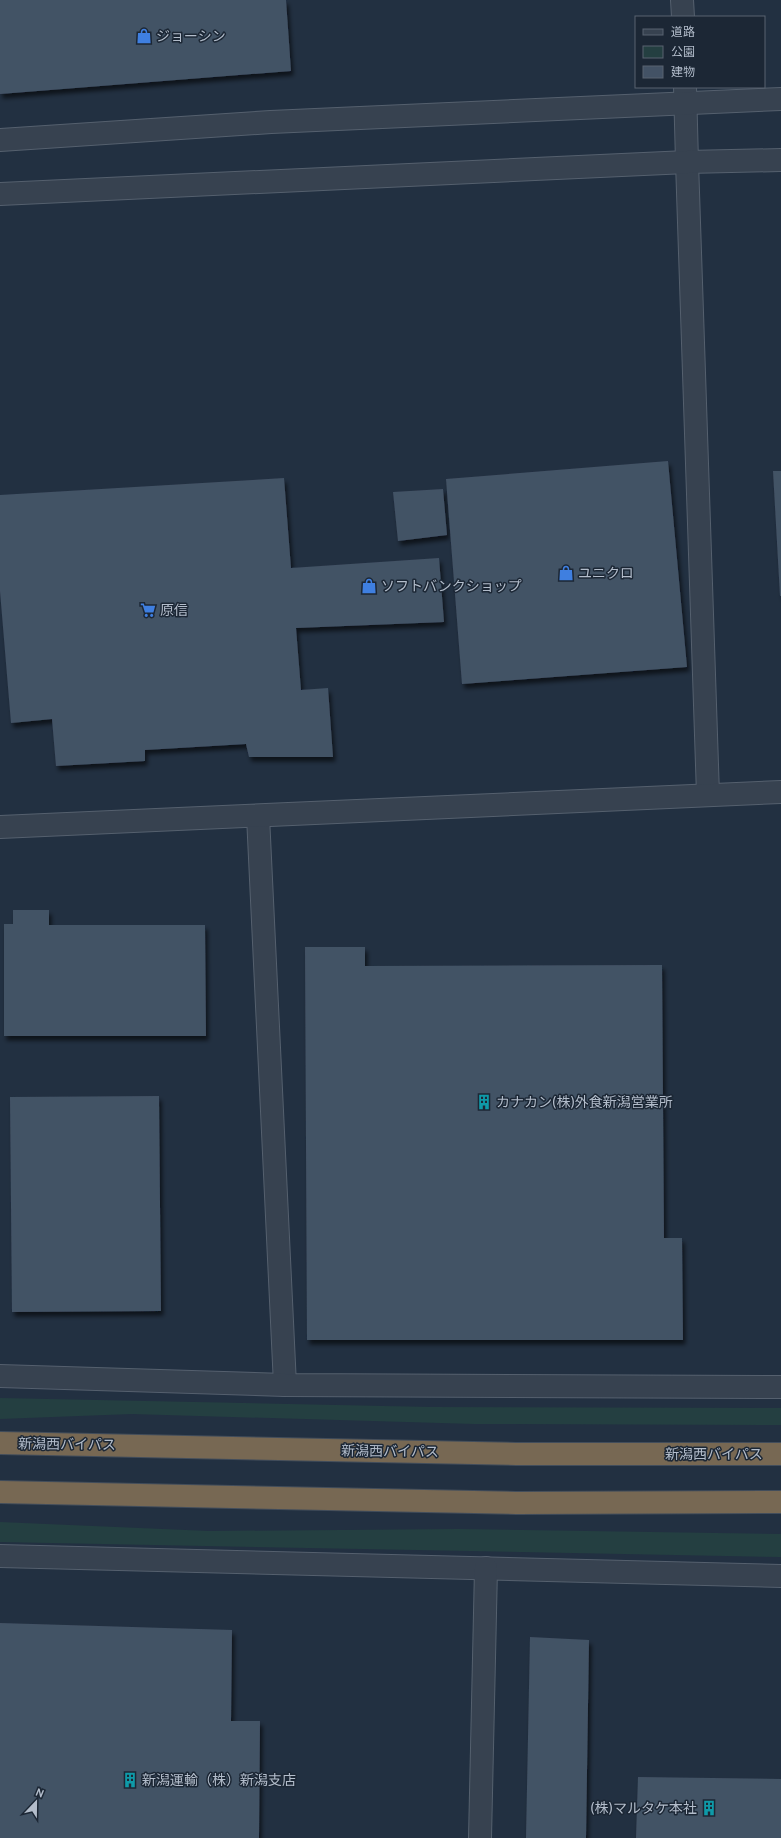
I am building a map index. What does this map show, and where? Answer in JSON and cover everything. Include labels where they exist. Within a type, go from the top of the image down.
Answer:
[{"type":"highway","name":"新潟西バイパス","points":[[0,1443],[516,1454],[781,1454]]},
{"type":"highway","points":[[0,1492],[516,1503],[781,1502]]},
{"type":"street","points":[[682,0],[683,16]]},
{"type":"street","points":[[685,95],[708,795]]},
{"type":"street","points":[[0,140],[685,95],[781,99]]},
{"type":"street","points":[[0,194],[687,162],[781,160]]},
{"type":"street","points":[[0,827],[781,792]]},
{"type":"street","points":[[258,816],[285,1385]]},
{"type":"street","points":[[0,1376],[285,1385],[781,1387]]},
{"type":"street","points":[[0,1556],[781,1576]]},
{"type":"street","points":[[480,1838],[486,1568]]},
{"type":"green space","points":[[0,1398],[431,1407],[781,1408],[781,1425],[474,1424],[132,1414],[0,1419]]},
{"type":"green space","points":[[0,1522],[209,1531],[458,1529],[781,1534],[781,1557],[0,1542]]},
{"type":"building","name":"ジョーシン","points":[[0,0],[286,0],[291,71],[0,94]]},
{"type":"building","name":"ユニクロ","points":[[668,461],[687,667],[462,684],[446,479]]},
{"type":"building","points":[[773,471],[781,471],[781,596],[780,596]]},
{"type":"building","name":"原信","points":[[284,478],[291,568],[439,558],[444,622],[296,628],[301,690],[328,688],[333,757],[249,757],[246,744],[145,750],[145,761],[56,766],[52,719],[11,723],[0,591],[0,495]]},
{"type":"building","points":[[443,489],[447,535],[398,541],[393,492]]},
{"type":"building","points":[[13,910],[49,910],[49,925],[205,925],[206,1036],[4,1036],[4,924],[13,924]]},
{"type":"building","name":"カナカン(株)外食新潟営業所","points":[[305,947],[365,947],[365,966],[662,965],[664,1238],[682,1238],[683,1340],[307,1340]]},
{"type":"building","points":[[159,1096],[161,1311],[12,1312],[10,1097]]},
{"type":"building","name":"新潟運輸（株）新潟支店","points":[[0,1623],[232,1630],[231,1721],[260,1721],[259,1838],[0,1838]]},
{"type":"building","points":[[530,1637],[589,1640],[586,1838],[526,1838]]},
{"type":"building","name":"(株)マルタケ本社","points":[[638,1777],[781,1779],[781,1838],[636,1838]]},
{"type":"place","name":"ジョーシン","points":[[144,36]]},
{"type":"place","name":"ユニクロ","points":[[566,573]]},
{"type":"place","name":"ソフトバンクショップ","points":[[369,586]]},
{"type":"place","name":"原信","points":[[148,610]]},
{"type":"place","name":"カナカン(株)外食新潟営業所","points":[[484,1102]]},
{"type":"place","name":"新潟運輸（株）新潟支店","points":[[130,1780]]},
{"type":"place","name":"(株)マルタケ本社","points":[[709,1808]]}]
